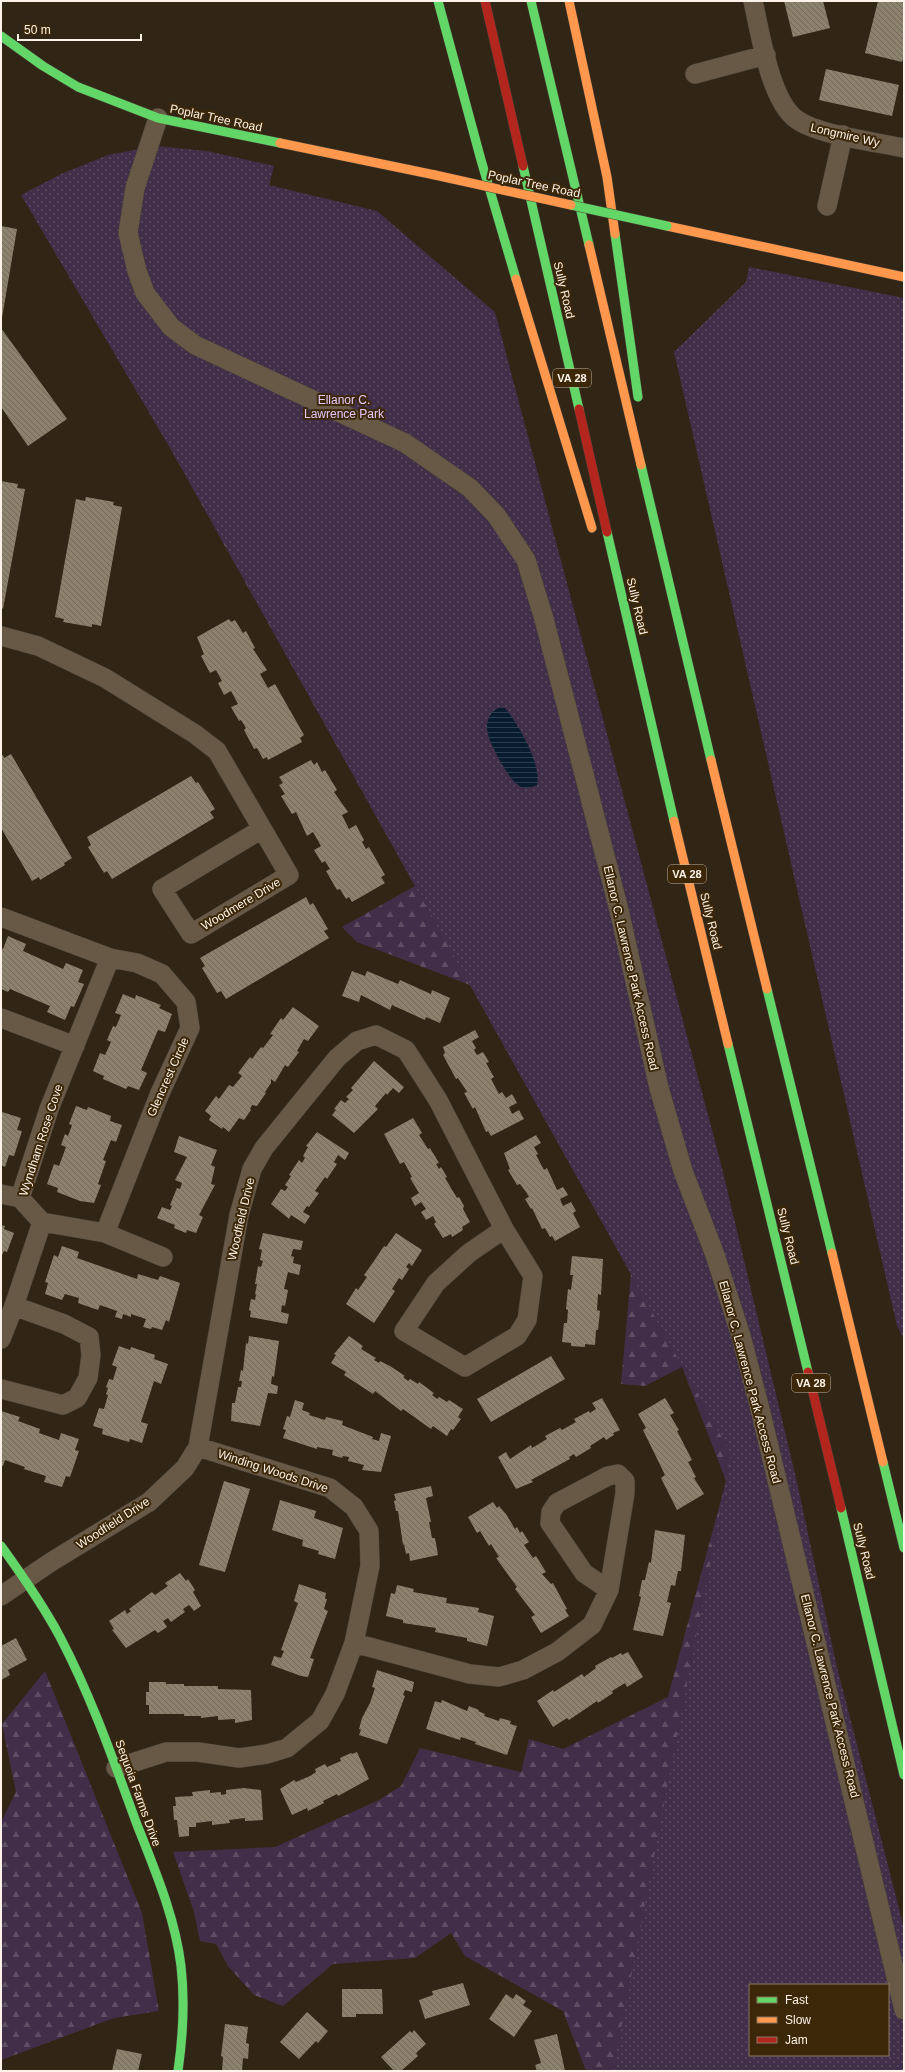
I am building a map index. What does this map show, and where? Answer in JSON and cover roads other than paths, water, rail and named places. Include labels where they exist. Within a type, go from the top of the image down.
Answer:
[{"type":"main road","points":[[438,1],[508,255],[560,417],[595,538]]},
{"type":"main road","name":"Sully Road","points":[[485,1],[658,756],[862,1594],[904,1775]]},
{"type":"main road","points":[[530,1],[680,630],[904,1548]]},
{"type":"main road","points":[[568,1],[607,177],[640,408]]},
{"type":"main road","name":"Poplar Tree Road","points":[[1,36],[43,66],[78,86],[158,118],[435,175],[904,277]]},
{"type":"main road","points":[[648,454],[680,630]]},
{"type":"main road","points":[[610,590],[658,756]]},
{"type":"main road","name":"Sequoia Farms Drive","points":[[1,1546],[26,1580],[48,1616],[79,1675],[116,1768],[168,1908],[175,1931],[183,1989],[183,2022],[178,2071]]},
{"type":"street","name":"Longmire Wy","points":[[752,1],[775,89],[789,113],[796,120],[816,130],[904,147]]},
{"type":"street","points":[[695,74],[766,55]]},
{"type":"street","name":"Ellanor C. Lawrence Park Access Road","points":[[158,118],[135,188],[128,233],[137,272],[145,293],[171,327],[195,345],[405,443],[441,466],[470,488],[496,515],[526,560],[544,619],[615,895],[659,1088],[684,1171],[715,1254],[759,1405],[904,2010]]},
{"type":"street","points":[[827,206],[843,135]]},
{"type":"street","name":"Woodmere Drive","points":[[1,636],[38,646],[105,678],[196,734],[217,751],[289,875],[191,934],[162,889],[262,829]]},
{"type":"street","name":"Glencrest Circle","points":[[1,917],[110,958],[137,963],[162,974],[186,1002],[190,1028],[160,1093],[105,1233]]},
{"type":"street","name":"Wyndham Rose Cove","points":[[42,1222],[20,1198],[49,1109],[110,958]]},
{"type":"street","points":[[1,1018],[75,1046]]},
{"type":"street","name":"Woodfield Drive","points":[[1,1596],[51,1562],[149,1502],[184,1468],[198,1447],[239,1215],[252,1169],[264,1148],[337,1058],[357,1041],[376,1035],[406,1050],[438,1100],[504,1229],[533,1276],[527,1320],[517,1336],[465,1367],[404,1332],[436,1283],[469,1253],[504,1229]]},
{"type":"street","points":[[1,1194],[20,1198]]},
{"type":"street","points":[[1,1339],[14,1306],[42,1222],[105,1233],[163,1257]]},
{"type":"street","points":[[1,1390],[63,1405],[77,1398],[88,1378],[91,1355],[89,1337],[64,1324],[14,1306]]},
{"type":"street","name":"Winding Woods Drive","points":[[116,1768],[166,1752],[198,1752],[239,1758],[267,1754],[287,1748],[320,1721],[335,1694],[354,1642],[370,1566],[369,1531],[354,1507],[330,1488],[198,1447]]},
{"type":"street","points":[[354,1642],[470,1674],[499,1677],[523,1670],[557,1652],[592,1624],[609,1590],[625,1494],[625,1482],[618,1474],[608,1476],[557,1504],[551,1512],[550,1523],[584,1572],[609,1590]]},
{"type":"water","points":[[500,707],[505,708],[528,745],[536,767],[538,777],[537,785],[526,788],[517,784],[505,770],[494,750],[490,741],[487,724],[492,713]]},
{"type":"park label","name":"Ellanor C. Lawrence Park","points":[[344,407]]}]
